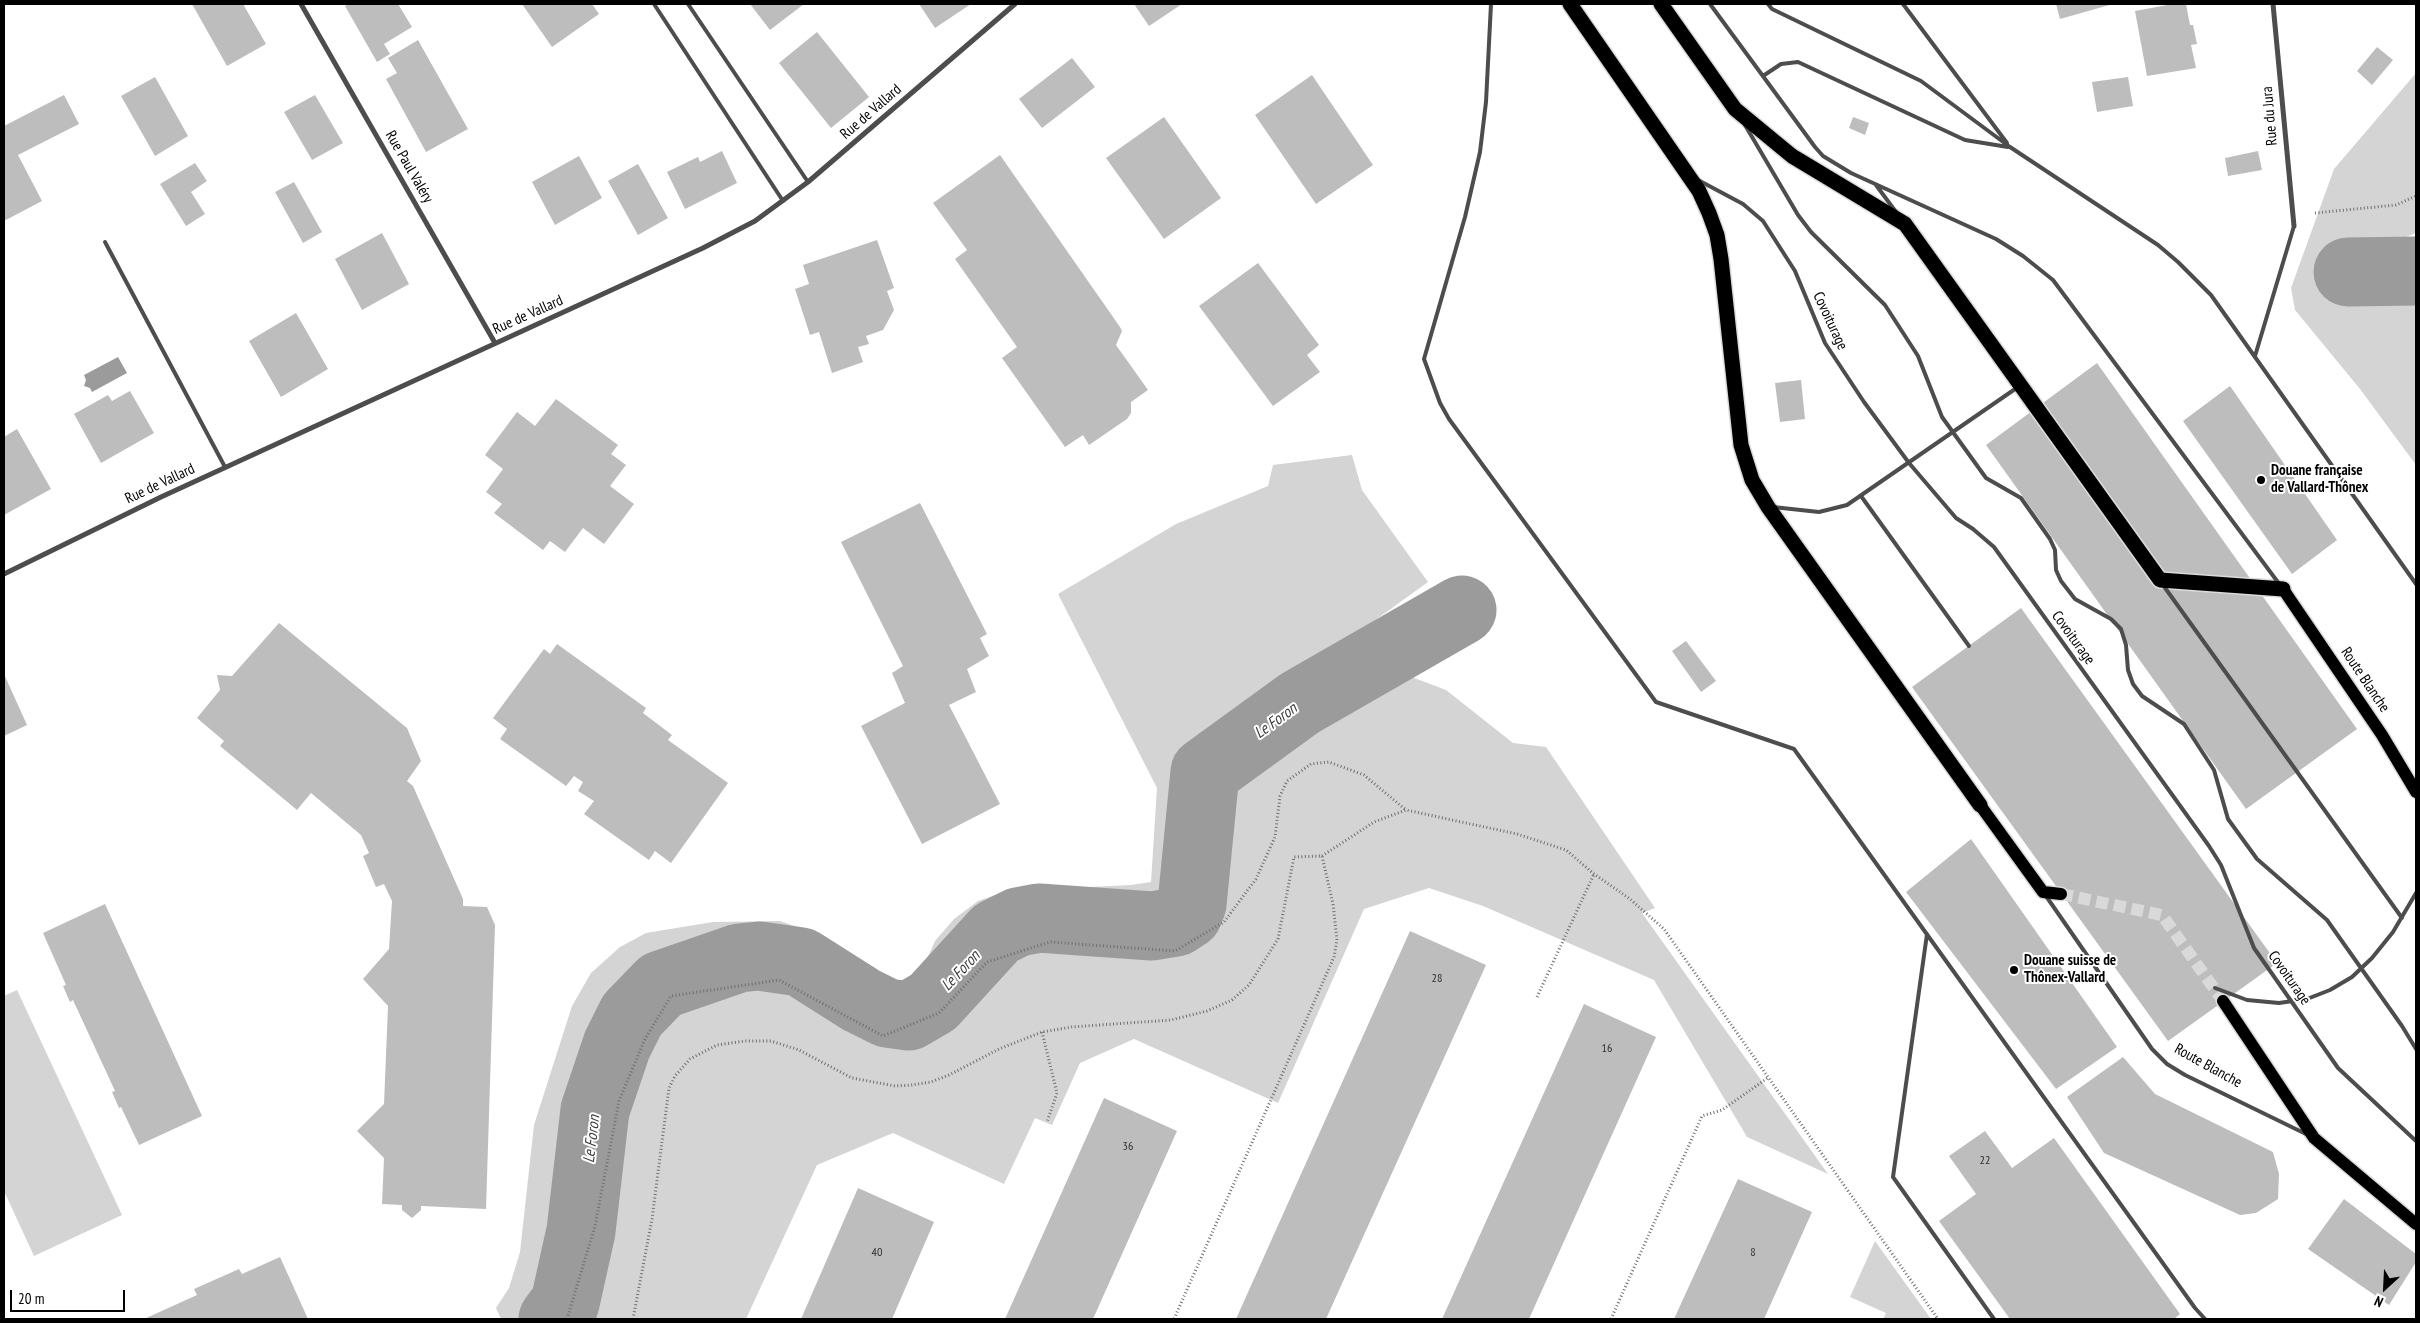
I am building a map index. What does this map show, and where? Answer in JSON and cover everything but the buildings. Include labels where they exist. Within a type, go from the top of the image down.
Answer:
[{"type":"highway","points":[[1570,4],[1688,174],[1707,207],[1717,236],[1741,445],[1752,480],[1768,507],[1980,805]]},
{"type":"highway","points":[[1661,4],[1735,109],[1792,156],[1904,224],[2160,580],[2283,588]]},
{"type":"main road","name":"Route Blanche","points":[[2283,588],[2382,735],[2416,792]]},
{"type":"main road","name":"Route Blanche","points":[[1980,805],[2043,892]]},
{"type":"main road","points":[[2043,892],[2062,894]]},
{"type":"main road","name":"Route Blanche","points":[[2223,1002],[2314,1138],[2416,1224]]},
{"type":"street","name":"Rue Paul Valéry","points":[[301,4],[495,343]]},
{"type":"street","name":"Rue de Vallard","points":[[4,574],[225,467],[703,248],[755,221],[808,182],[1015,4]]},
{"type":"street","name":"Rue du Jura","points":[[2273,4],[2294,226]]},
{"type":"lane","points":[[654,4],[784,201]]},
{"type":"lane","points":[[688,4],[808,182]]},
{"type":"lane","points":[[1492,4],[1486,102],[1480,152],[1465,218],[1424,359],[1435,390],[1449,419],[1656,702],[1794,748],[2195,1308],[2205,1319]]},
{"type":"lane","points":[[1710,4],[1819,152],[1841,168],[1996,239],[2023,256],[2052,280],[2283,588]]},
{"type":"lane","points":[[1768,4],[1772,9],[1921,80],[2010,147],[2158,245],[2178,262],[2211,295],[2416,584]]},
{"type":"lane","points":[[1904,4],[2010,147]]},
{"type":"lane","points":[[1763,76],[1781,64],[1798,62],[1965,140],[2010,147]]},
{"type":"lane","name":"Covoiturage","points":[[1735,109],[1798,215],[1811,232],[1885,305],[1915,351],[1940,412],[1953,432],[1990,482],[2012,492],[2024,502],[2052,542],[2058,576],[2075,599],[2111,619],[2121,629],[2126,645],[2128,670],[2132,684],[2142,696],[2184,724],[2214,770],[2228,819],[2256,860],[2322,914],[2416,1049]]},
{"type":"lane","name":"Covoiturage","points":[[1688,174],[1743,204],[1763,221],[1795,271],[1825,343],[1864,402],[1909,463],[1956,518],[1973,529],[1994,548],[2209,846],[2221,865],[2250,940],[2338,1068],[2416,1141]]},
{"type":"lane","points":[[1876,185],[1904,224]]},
{"type":"lane","points":[[2256,356],[2294,226]]},
{"type":"lane","points":[[106,242],[225,467]]},
{"type":"lane","points":[[1768,507],[1810,512],[1829,511],[1847,505],[2020,385]]},
{"type":"lane","points":[[1861,496],[1969,646]]},
{"type":"lane","points":[[2160,580],[2402,918]]},
{"type":"lane","name":"Route Blanche","points":[[2043,892],[2152,1049],[2167,1064],[2185,1075],[2314,1138]]},
{"type":"lane","points":[[2215,988],[2247,1000],[2262,1002],[2291,1002],[2307,999],[2330,990],[2342,984],[2383,946],[2416,893]]},
{"type":"lane","points":[[1927,934],[1894,1177],[1994,1319]]},
{"type":"path","points":[[2292,215],[2396,205],[2416,196]]},
{"type":"path","points":[[567,1319],[595,1226],[619,1101],[645,1040],[671,996],[779,980],[883,1036],[939,1013],[987,962],[1050,942],[1175,951],[1224,922],[1256,879],[1275,836],[1280,796],[1287,781],[1311,764],[1328,762],[1364,775],[1406,810],[1517,834],[1566,850],[1594,874],[1630,899],[1664,929],[1938,1319]]},
{"type":"path","points":[[633,1319],[652,1219],[669,1088],[675,1076],[690,1059],[717,1045],[745,1041],[771,1041],[799,1050],[852,1078],[894,1086],[912,1085],[931,1082],[949,1075],[999,1049],[1042,1032],[1072,1027],[1171,1020],[1207,1011],[1232,1000],[1249,985],[1278,939],[1294,857],[1322,856],[1374,822],[1406,810]]},
{"type":"path","points":[[1174,1319],[1334,956],[1337,940],[1333,904],[1322,856]]},
{"type":"path","points":[[1537,997],[1594,874]]},
{"type":"path","points":[[1042,1032],[1057,1093],[1047,1122]]},
{"type":"path","points":[[1611,1319],[1702,1116],[1722,1110],[1769,1077]]},
{"type":"shaded area","points":[[2416,73],[2416,233],[2342,262],[2340,296],[2360,286],[2403,288],[2416,244],[2416,465],[2360,389],[2295,310],[2291,288],[2334,169]]},
{"type":"shaded area","points":[[118,357],[127,373],[92,392],[90,388],[84,386],[86,380],[84,375]]},
{"type":"shaded area","points":[[1352,455],[1362,490],[1428,582],[1198,748],[1192,757],[1177,897],[1173,904],[1167,907],[1038,908],[999,912],[969,928],[943,954],[926,985],[909,1001],[897,1004],[864,993],[836,966],[808,952],[783,947],[746,945],[717,950],[661,971],[630,994],[619,1010],[594,1061],[575,1113],[552,1286],[546,1298],[523,1319],[501,1319],[496,1308],[509,1288],[520,1252],[534,1125],[572,1006],[591,973],[620,947],[646,933],[713,922],[780,921],[803,929],[872,977],[901,988],[912,984],[921,972],[935,941],[954,919],[978,901],[1006,891],[1131,885],[1151,882],[1157,788],[1058,594],[1176,524],[1268,486],[1273,465]]},
{"type":"shaded area","points":[[1393,670],[1446,690],[1513,743],[1546,747],[1655,908],[1642,913],[1828,1174],[1747,1137],[1654,980],[1483,906],[1429,888],[1364,909],[1278,1103],[1134,1039],[1080,1063],[1052,1125],[1035,1118],[1004,1184],[893,1133],[817,1165],[746,1319],[575,1319],[597,1166],[625,1054],[649,1021],[667,1004],[680,996],[716,983],[751,972],[766,971],[791,976],[870,1018],[913,1030],[929,1026],[947,1013],[1009,943],[1025,932],[1044,929],[1059,930],[1145,944],[1171,939],[1189,932],[1202,923],[1212,899],[1218,779],[1375,675]]},
{"type":"shaded area","points":[[17,990],[122,1215],[34,1256],[4,1191],[4,996]]},
{"type":"shaded area","points":[[1875,1241],[1931,1319],[1883,1319],[1886,1313],[1850,1297]]},
{"type":"waterway","name":"Le Foron","points":[[2348,272],[2416,271]]},
{"type":"waterway","name":"Le Foron","points":[[553,1319],[565,1303],[581,1231],[595,1110],[617,1045],[632,1015],[661,985],[739,958],[759,956],[801,962],[861,1000],[887,1013],[909,1016],[933,1002],[996,933],[1018,922],[1039,918],[1152,926],[1176,922],[1188,914],[1192,904],[1205,772],[1300,703],[1462,610]]},
{"type":"tunnel","points":[[2061,894],[2162,915],[2223,1001]]},
{"type":"place","name":"Douane française de Vallard-Thônex","points":[[2261,480]]},
{"type":"place","name":"Douane suisse de Thônex-Vallard","points":[[2014,970]]}]
